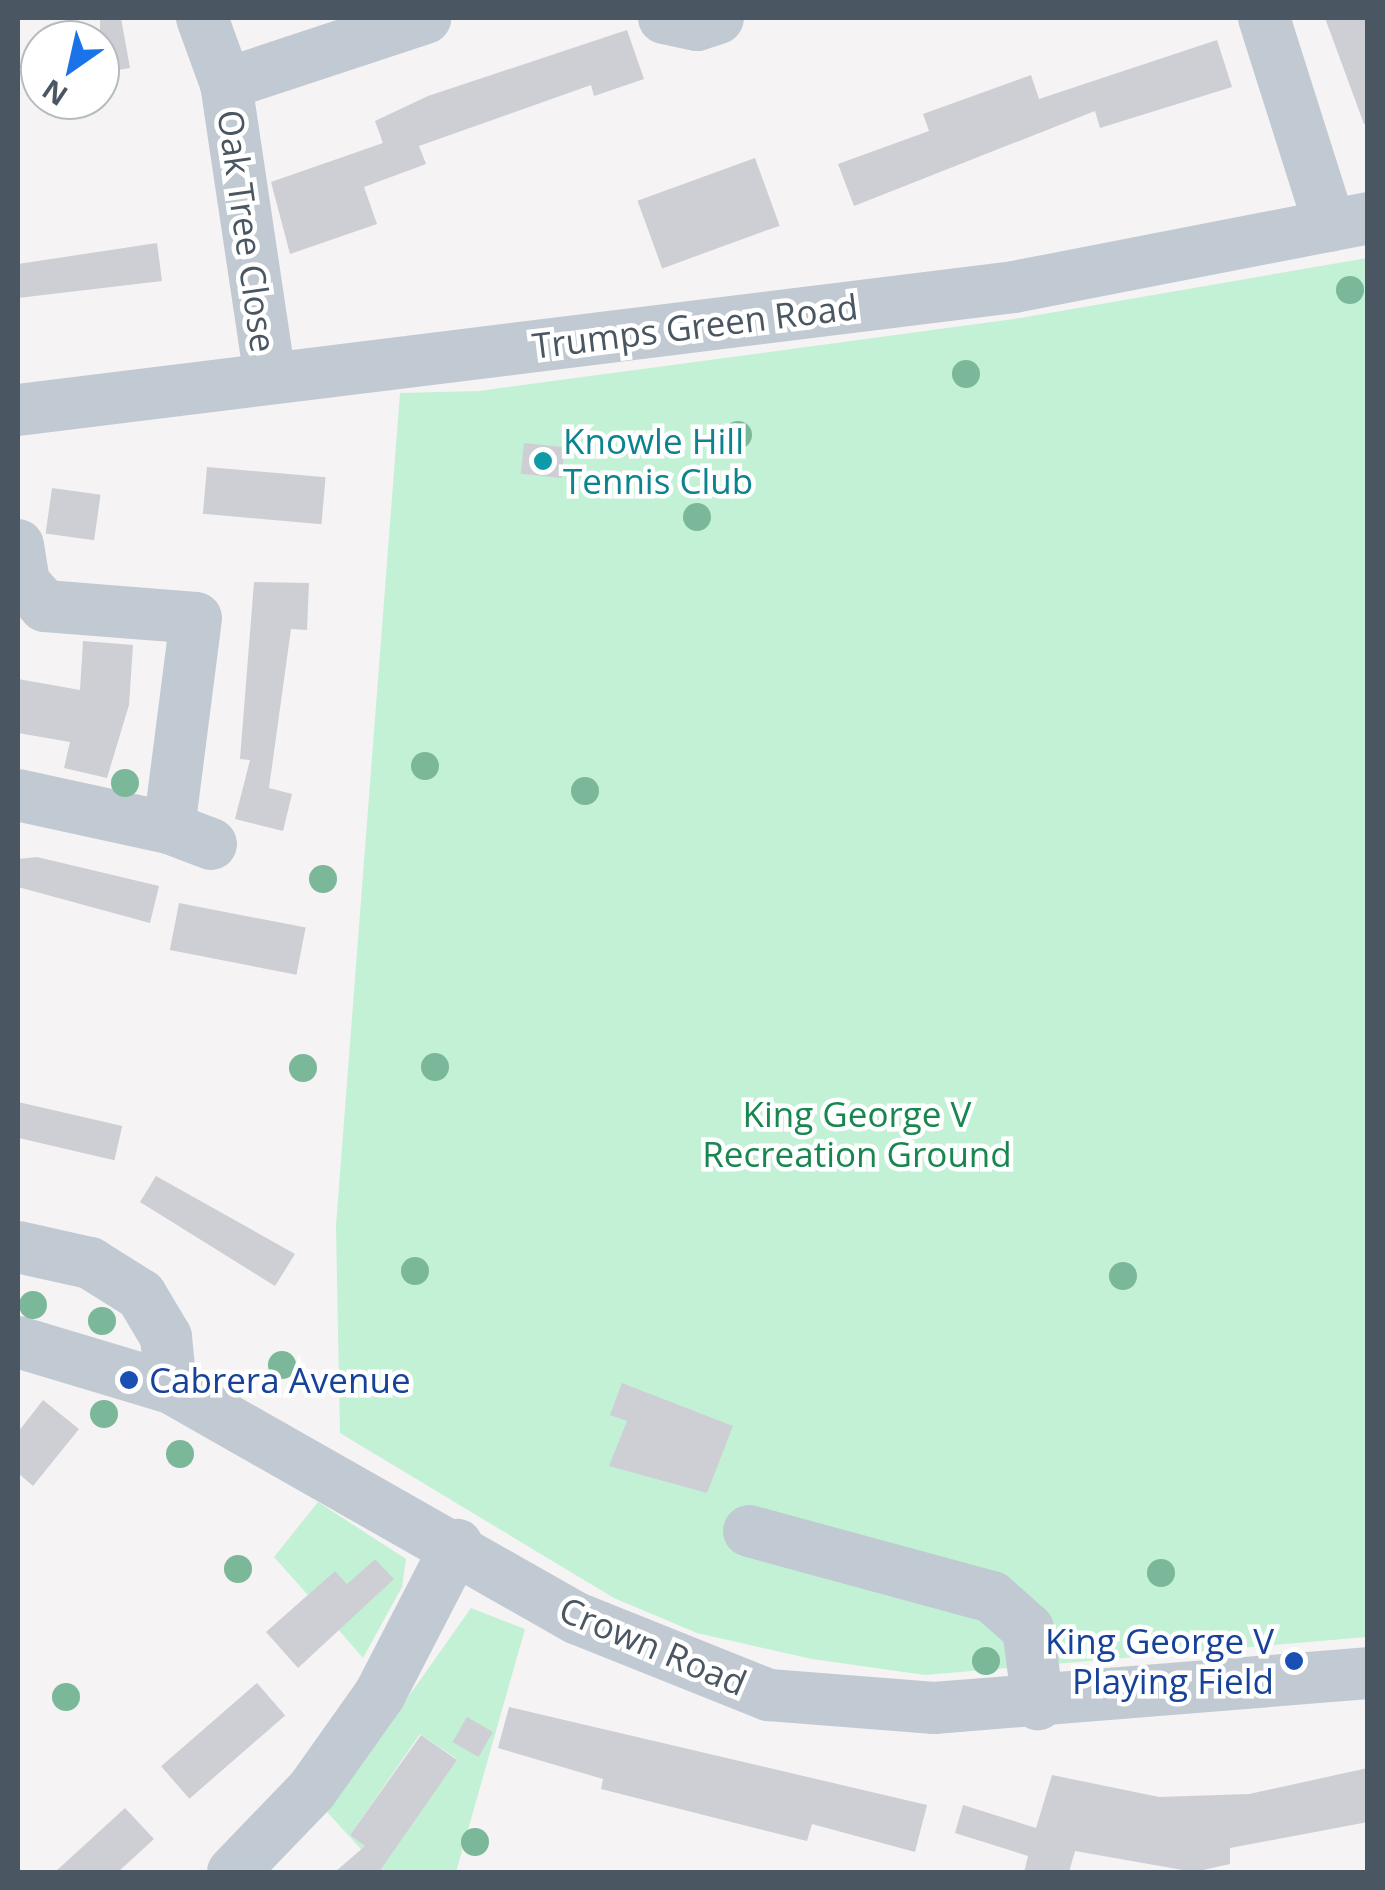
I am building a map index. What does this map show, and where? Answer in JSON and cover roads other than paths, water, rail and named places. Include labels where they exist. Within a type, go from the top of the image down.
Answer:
[{"type":"street","name":"Oak Tree Close","points":[[202,18],[226,84],[270,378]]},
{"type":"street","name":"Oak Tree Close","points":[[226,84],[425,18]]},
{"type":"street","points":[[664,18],[696,25],[718,18]]},
{"type":"street","points":[[1264,18],[1348,222]]},
{"type":"street","name":"Trumps Green Road","points":[[18,410],[1014,288],[1348,222]]},
{"type":"street","points":[[18,545],[24,583],[45,606],[197,599],[190,836],[18,795]]},
{"type":"street","points":[[18,1247],[90,1263],[140,1295],[166,1338],[171,1388]]},
{"type":"street","name":"Crown Road","points":[[18,1342],[171,1388],[457,1545],[576,1618],[769,1694],[934,1708],[1038,1704],[1368,1673]]},
{"type":"street","points":[[749,1531],[992,1597],[1028,1629],[1038,1704]]},
{"type":"street","points":[[233,1872],[312,1790],[380,1694],[457,1545]]},
{"type":"place","name":"Knowle Hill Tennis Club","points":[[543,461]]},
{"type":"place","name":"Cabrera Avenue","points":[[129,1380]]},
{"type":"place","name":"King George V Playing Field","points":[[1294,1661]]},
{"type":"park label","name":"King George V Recreation Ground","points":[[857,1134]]}]
